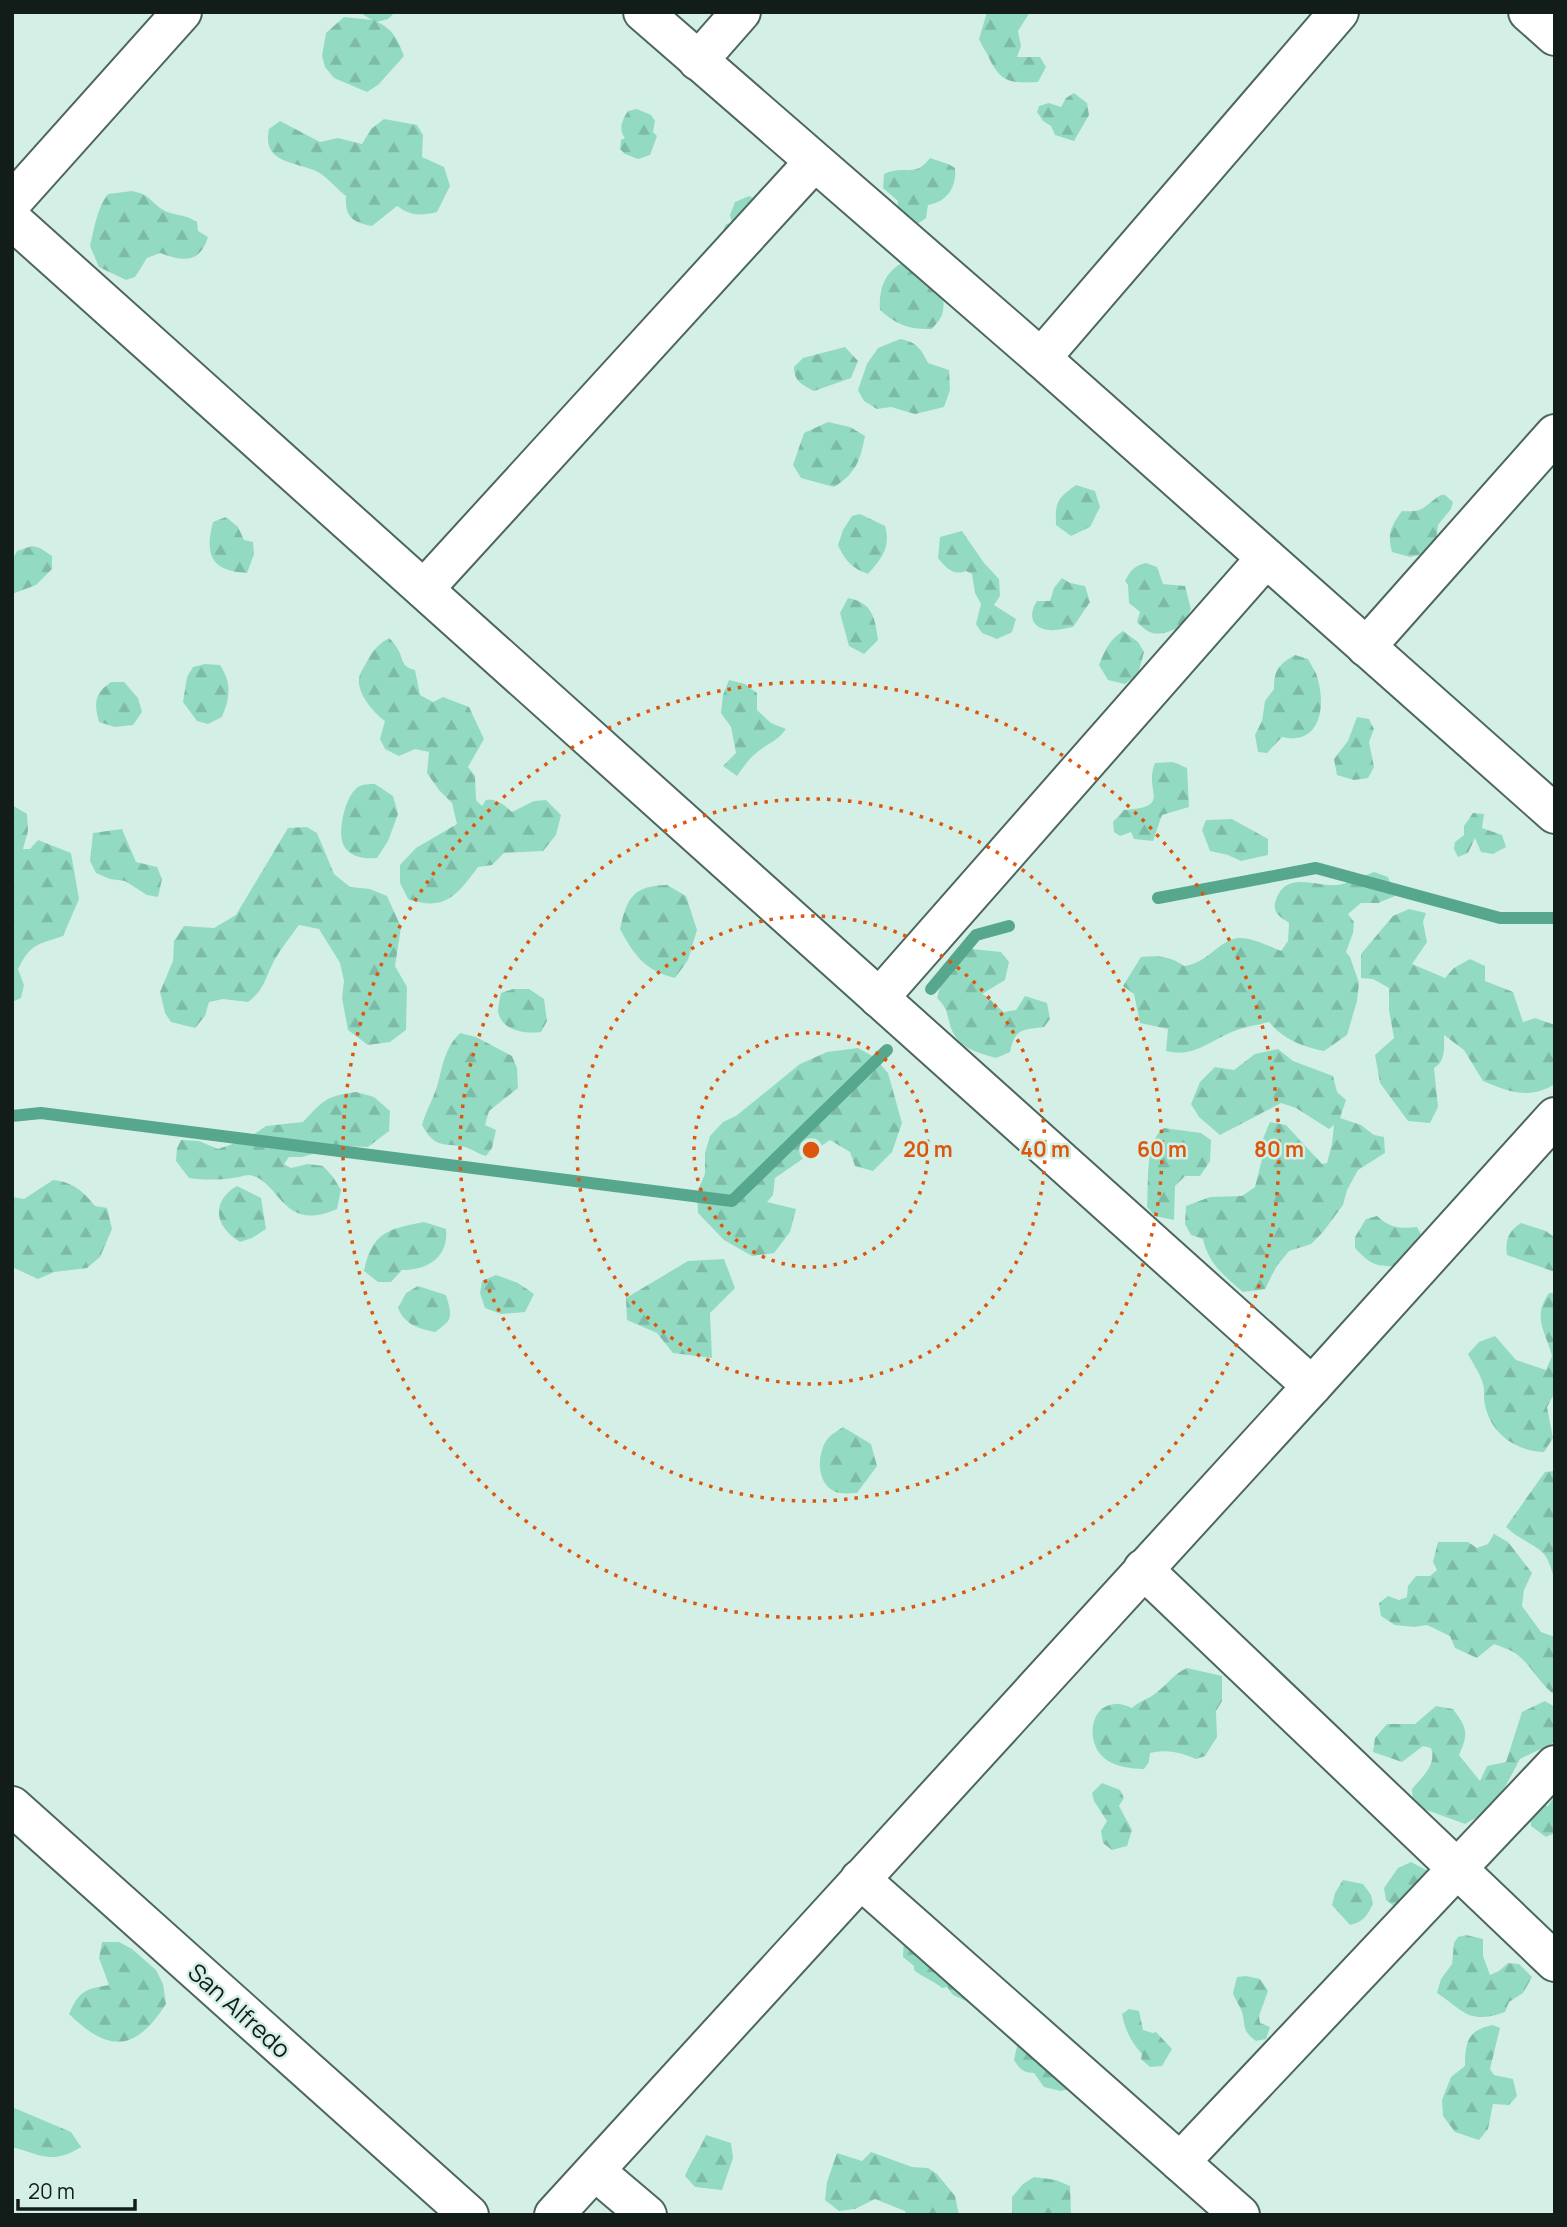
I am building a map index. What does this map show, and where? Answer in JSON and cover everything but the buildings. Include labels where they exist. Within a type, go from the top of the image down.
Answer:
[{"type":"street","points":[[12,202],[182,12]]},
{"type":"street","points":[[642,12],[1041,358],[1555,814]]},
{"type":"street","points":[[698,61],[741,12]]},
{"type":"street","points":[[1041,358],[1339,12]]},
{"type":"street","points":[[1528,12],[1555,36]]},
{"type":"street","points":[[424,589],[814,162]]},
{"type":"street","points":[[12,220],[1312,1386]]},
{"type":"street","points":[[1366,647],[1555,434]]},
{"type":"street","points":[[879,998],[1266,558]]},
{"type":"street","points":[[554,2215],[1555,1117]]},
{"type":"street","points":[[1143,1569],[1555,1962]]},
{"type":"street","points":[[1180,2162],[1555,1765]]},
{"type":"street","name":"San Alfredo","points":[[12,1806],[469,2215]]},
{"type":"street","points":[[860,1879],[1240,2215]]},
{"type":"street","points":[[595,2171],[647,2215]]},
{"type":"green space","points":[[359,12],[395,12],[388,19],[377,22],[394,36],[404,56],[378,85],[367,92],[334,78],[325,67],[322,56],[326,33],[344,17],[372,20]]},
{"type":"green space","points":[[987,12],[1030,12],[1018,31],[1021,46],[1017,57],[1040,57],[1046,67],[1038,82],[1009,80],[994,68],[979,39]]},
{"type":"green space","points":[[1074,93],[1087,103],[1089,115],[1074,141],[1055,135],[1051,126],[1043,121],[1037,112],[1039,106],[1049,103],[1061,107],[1066,98]]},
{"type":"green space","points":[[637,109],[651,115],[655,121],[653,132],[657,136],[650,155],[638,159],[620,149],[621,140],[625,138],[621,128],[623,121],[628,111]]},
{"type":"green space","points":[[384,119],[417,125],[423,135],[422,157],[444,167],[450,186],[437,212],[416,214],[397,206],[372,226],[359,223],[349,214],[346,196],[328,179],[316,171],[281,159],[270,148],[268,140],[269,129],[280,121],[320,142],[338,138],[362,144],[371,129]]},
{"type":"green space","points":[[930,158],[955,168],[954,181],[941,201],[928,205],[926,218],[916,225],[897,210],[898,201],[883,188],[884,174],[898,170],[914,170]]},
{"type":"green space","points":[[132,191],[147,197],[165,211],[197,222],[198,231],[208,237],[205,246],[196,256],[190,258],[176,258],[160,253],[147,258],[135,277],[126,280],[99,267],[90,246],[101,206],[108,194]]},
{"type":"green space","points":[[749,196],[757,200],[726,243],[721,235],[726,224],[732,223],[730,215],[735,202]]},
{"type":"green space","points":[[900,264],[918,270],[933,280],[939,288],[944,305],[941,317],[932,329],[904,326],[880,310],[883,284]]},
{"type":"green space","points":[[900,339],[918,347],[928,363],[949,370],[950,390],[944,407],[915,414],[891,407],[877,409],[864,401],[858,390],[867,364],[878,348]]},
{"type":"green space","points":[[845,347],[858,361],[851,378],[814,391],[797,379],[794,367],[803,358]]},
{"type":"green space","points":[[828,422],[850,427],[865,436],[856,466],[834,487],[801,478],[793,465],[804,433]]},
{"type":"green space","points":[[1076,485],[1095,491],[1100,507],[1090,527],[1071,536],[1056,525],[1056,511],[1061,497]]},
{"type":"green space","points":[[1441,495],[1453,502],[1451,509],[1438,525],[1436,540],[1423,554],[1410,557],[1392,552],[1391,530],[1402,511],[1420,510]]},
{"type":"green space","points":[[860,514],[885,526],[887,533],[884,552],[868,574],[850,563],[838,545],[852,516]]},
{"type":"green space","points":[[226,517],[238,527],[244,540],[253,542],[254,554],[247,573],[226,569],[213,560],[210,534],[213,522]]},
{"type":"green space","points":[[962,531],[984,563],[999,579],[1000,596],[994,605],[1016,619],[1012,632],[997,639],[982,633],[976,624],[981,604],[975,593],[972,574],[950,570],[938,558],[940,537]]},
{"type":"green space","points":[[32,546],[52,556],[52,569],[36,585],[12,594],[12,560],[17,551]]},
{"type":"green space","points":[[1146,563],[1157,567],[1163,584],[1185,586],[1191,609],[1183,626],[1158,634],[1148,631],[1137,622],[1140,612],[1129,603],[1128,585],[1125,581],[1133,569]]},
{"type":"green space","points":[[1062,578],[1085,586],[1090,602],[1073,627],[1056,630],[1039,627],[1032,616],[1034,606],[1037,601],[1050,601],[1054,588]]},
{"type":"green space","points":[[848,598],[863,604],[874,618],[878,640],[864,654],[849,646],[840,613]]},
{"type":"green space","points":[[1123,631],[1138,642],[1144,652],[1138,674],[1125,684],[1108,680],[1099,665],[1108,646]]},
{"type":"green space","points":[[389,638],[405,664],[415,670],[420,695],[433,702],[443,697],[469,707],[484,739],[468,767],[475,776],[476,800],[482,806],[486,800],[497,801],[512,812],[534,801],[546,800],[561,815],[556,835],[543,851],[504,853],[492,865],[478,867],[456,893],[441,902],[421,903],[408,899],[400,883],[400,865],[416,848],[457,824],[452,803],[427,773],[429,752],[415,749],[399,756],[385,749],[380,739],[385,721],[367,702],[359,684],[361,673],[371,655]]},
{"type":"green space","points":[[1295,655],[1308,659],[1317,677],[1321,702],[1317,723],[1312,731],[1304,736],[1282,737],[1267,753],[1258,752],[1255,735],[1262,721],[1265,701],[1274,689],[1278,669]]},
{"type":"green space","points":[[205,664],[220,665],[227,678],[228,691],[222,717],[208,724],[197,721],[183,702],[187,677],[193,667]]},
{"type":"green space","points":[[729,680],[745,684],[757,693],[757,710],[771,723],[786,729],[753,756],[737,776],[723,766],[736,753],[731,727],[721,713],[723,695]]},
{"type":"green space","points":[[111,682],[124,682],[138,698],[142,712],[133,725],[115,727],[99,722],[96,709],[98,695]]},
{"type":"green space","points":[[1357,717],[1369,719],[1374,729],[1369,742],[1374,767],[1368,778],[1354,780],[1337,775],[1334,759],[1348,741]]},
{"type":"green space","points":[[1173,762],[1187,768],[1189,807],[1162,815],[1153,841],[1134,839],[1131,832],[1120,836],[1114,832],[1113,822],[1124,810],[1139,808],[1153,801],[1152,773],[1155,763]]},
{"type":"green space","points":[[375,784],[393,796],[398,814],[388,841],[377,858],[364,858],[346,849],[341,835],[343,817],[353,791],[362,785]]},
{"type":"green space","points":[[12,805],[27,814],[28,831],[23,849],[30,849],[38,840],[71,853],[79,899],[63,936],[36,946],[23,960],[18,969],[24,985],[21,998],[12,1002]]},
{"type":"green space","points":[[1473,813],[1484,814],[1482,828],[1502,835],[1506,847],[1493,854],[1481,852],[1475,838],[1468,853],[1458,857],[1454,849],[1455,842],[1464,835],[1464,826]]},
{"type":"green space","points":[[1232,819],[1268,839],[1268,855],[1241,861],[1210,851],[1202,830],[1206,820]]},
{"type":"green space","points":[[307,827],[317,833],[334,874],[350,887],[370,889],[387,896],[401,927],[395,966],[407,987],[406,1030],[390,1042],[368,1045],[348,1030],[342,998],[344,981],[340,963],[319,929],[299,925],[275,959],[262,987],[248,1002],[223,999],[209,1002],[205,1016],[195,1028],[171,1022],[165,1013],[160,992],[173,961],[174,941],[184,926],[214,928],[236,915],[288,828]]},
{"type":"green space","points":[[122,829],[136,862],[157,867],[162,879],[158,897],[147,895],[125,881],[96,873],[90,861],[93,833]]},
{"type":"green space","points":[[1374,872],[1388,877],[1395,896],[1378,903],[1361,903],[1348,914],[1354,922],[1346,952],[1359,983],[1357,1001],[1347,1035],[1324,1051],[1294,1041],[1269,1022],[1236,1030],[1192,1051],[1176,1053],[1166,1051],[1168,1029],[1140,1023],[1134,994],[1123,986],[1141,957],[1164,957],[1184,966],[1200,961],[1224,943],[1238,938],[1254,940],[1281,951],[1288,941],[1289,923],[1278,915],[1275,903],[1285,886],[1301,882],[1342,884]]},
{"type":"green space","points":[[667,885],[686,896],[697,930],[688,960],[675,978],[656,971],[642,961],[620,929],[633,895],[646,888]]},
{"type":"green space","points":[[1409,909],[1426,913],[1423,922],[1427,942],[1412,964],[1445,978],[1454,968],[1470,959],[1485,966],[1485,981],[1513,992],[1523,1022],[1535,1018],[1555,1025],[1555,1084],[1536,1092],[1519,1093],[1483,1081],[1464,1050],[1444,1035],[1442,1058],[1434,1068],[1438,1107],[1430,1123],[1408,1121],[1380,1083],[1375,1055],[1394,1038],[1389,1010],[1389,988],[1373,979],[1361,978],[1361,954],[1393,916]]},
{"type":"green space","points":[[972,949],[1001,952],[1009,962],[1005,980],[982,994],[1004,1012],[1016,1010],[1025,996],[1047,1003],[1050,1019],[1044,1027],[1017,1034],[1010,1052],[996,1058],[969,1049],[958,1040],[945,1009],[937,998],[948,969]]},
{"type":"green space","points":[[513,989],[529,989],[544,999],[547,1021],[541,1032],[515,1030],[500,1018],[498,1011],[501,993]]},
{"type":"green space","points":[[460,1033],[476,1037],[512,1056],[517,1068],[518,1088],[489,1111],[485,1125],[496,1130],[492,1148],[486,1156],[465,1147],[436,1142],[422,1125],[448,1050]]},
{"type":"green space","points":[[858,1048],[874,1057],[888,1073],[902,1123],[892,1152],[873,1171],[855,1166],[850,1152],[830,1140],[775,1178],[773,1195],[767,1202],[796,1209],[790,1232],[774,1253],[752,1256],[724,1240],[698,1213],[697,1192],[705,1174],[705,1153],[710,1136],[723,1122],[736,1116],[800,1064],[827,1052]]},
{"type":"green space","points":[[1278,1049],[1293,1061],[1333,1076],[1337,1092],[1346,1100],[1340,1118],[1361,1125],[1374,1135],[1384,1137],[1385,1153],[1358,1170],[1347,1190],[1343,1205],[1311,1244],[1289,1251],[1276,1267],[1265,1289],[1243,1292],[1223,1275],[1213,1262],[1203,1239],[1191,1235],[1185,1224],[1186,1206],[1210,1197],[1242,1196],[1255,1187],[1262,1159],[1259,1148],[1270,1122],[1286,1125],[1322,1164],[1327,1163],[1334,1125],[1329,1129],[1296,1108],[1281,1103],[1220,1135],[1199,1117],[1191,1104],[1200,1082],[1215,1067],[1234,1070],[1255,1054]]},
{"type":"green space","points":[[356,1092],[374,1097],[390,1111],[389,1131],[368,1147],[340,1146],[302,1157],[289,1157],[284,1164],[291,1168],[308,1164],[323,1166],[341,1190],[337,1209],[318,1215],[304,1215],[284,1203],[259,1179],[249,1175],[216,1179],[189,1178],[176,1161],[181,1140],[199,1141],[218,1149],[247,1139],[266,1126],[303,1122],[325,1101],[337,1095]]},
{"type":"green space","points":[[1164,1128],[1201,1133],[1211,1140],[1210,1161],[1200,1176],[1185,1176],[1175,1186],[1174,1220],[1155,1216],[1147,1207],[1150,1153],[1158,1134]]},
{"type":"green space","points":[[53,1180],[72,1185],[95,1206],[107,1208],[112,1229],[100,1257],[87,1268],[54,1272],[38,1279],[12,1267],[12,1197],[24,1199]]},
{"type":"green space","points":[[237,1186],[261,1198],[266,1229],[240,1242],[225,1229],[219,1214],[223,1199]]},
{"type":"green space","points":[[1377,1216],[1396,1227],[1417,1227],[1424,1240],[1402,1266],[1376,1264],[1355,1248],[1355,1237],[1366,1219]]},
{"type":"green space","points":[[424,1222],[446,1229],[444,1247],[435,1260],[420,1268],[402,1270],[391,1282],[378,1282],[364,1271],[372,1248],[384,1234]]},
{"type":"green space","points":[[1521,1223],[1546,1231],[1555,1238],[1555,1272],[1507,1255],[1508,1237]]},
{"type":"green space","points":[[724,1259],[735,1288],[710,1313],[712,1358],[673,1353],[657,1333],[627,1320],[626,1298],[688,1261]]},
{"type":"green space","points":[[496,1275],[518,1283],[534,1294],[525,1312],[501,1314],[485,1308],[480,1293],[482,1281]]},
{"type":"green space","points":[[418,1286],[446,1295],[450,1316],[446,1324],[435,1332],[413,1325],[404,1318],[398,1308],[406,1293]]},
{"type":"green space","points":[[1549,1293],[1555,1293],[1555,1392],[1547,1407],[1553,1438],[1544,1452],[1515,1444],[1499,1432],[1488,1415],[1484,1402],[1484,1386],[1468,1354],[1479,1342],[1495,1336],[1516,1360],[1546,1370],[1552,1356],[1543,1331],[1541,1310]]},
{"type":"green space","points":[[843,1427],[871,1444],[877,1466],[857,1493],[832,1490],[826,1485],[820,1470],[824,1444]]},
{"type":"green space","points":[[1555,1471],[1555,1579],[1543,1553],[1506,1527],[1545,1472]]},
{"type":"green space","points":[[1494,1534],[1508,1542],[1532,1573],[1524,1590],[1522,1606],[1541,1632],[1555,1637],[1555,1695],[1521,1658],[1510,1650],[1494,1644],[1477,1658],[1455,1648],[1450,1636],[1427,1625],[1395,1625],[1381,1616],[1379,1603],[1388,1596],[1399,1600],[1407,1597],[1408,1586],[1416,1576],[1430,1576],[1437,1570],[1433,1562],[1438,1542],[1468,1542],[1477,1548],[1488,1544]]},
{"type":"green space","points":[[1187,1668],[1222,1676],[1222,1701],[1216,1711],[1217,1737],[1205,1756],[1196,1759],[1173,1752],[1150,1753],[1149,1762],[1144,1769],[1116,1765],[1102,1756],[1097,1750],[1093,1733],[1093,1725],[1100,1711],[1106,1706],[1117,1704],[1132,1708]]},
{"type":"green space","points":[[1545,1701],[1555,1707],[1555,1742],[1520,1759],[1488,1811],[1465,1824],[1413,1805],[1412,1789],[1430,1765],[1431,1748],[1423,1746],[1402,1762],[1373,1752],[1375,1738],[1387,1724],[1415,1724],[1436,1706],[1453,1709],[1465,1731],[1459,1755],[1480,1781],[1487,1766],[1506,1762],[1522,1712]]},
{"type":"green space","points":[[1102,1783],[1120,1790],[1124,1798],[1119,1806],[1132,1830],[1127,1846],[1112,1850],[1103,1843],[1101,1831],[1107,1821],[1092,1793]]},
{"type":"green space","points":[[1555,1790],[1555,1833],[1546,1837],[1531,1826],[1531,1812],[1539,1803],[1548,1806]]},
{"type":"green space","points":[[1411,1862],[1430,1872],[1395,1907],[1386,1900],[1384,1888],[1398,1868]]},
{"type":"green space","points":[[1343,1880],[1363,1884],[1371,1895],[1373,1904],[1364,1918],[1350,1925],[1332,1905]]},
{"type":"green space","points":[[1466,1935],[1483,1939],[1483,1956],[1490,1975],[1508,1963],[1519,1964],[1532,1977],[1523,1993],[1509,2002],[1505,2012],[1493,2016],[1475,2016],[1461,2010],[1437,1993],[1441,1979],[1452,1964],[1454,1943],[1458,1937]]},
{"type":"green space","points":[[904,1939],[973,1998],[968,2002],[953,1995],[947,1987],[942,1988],[914,1970],[914,1966],[903,1957]]},
{"type":"green space","points":[[102,1942],[119,1942],[132,1949],[156,1970],[163,1984],[166,2004],[155,2020],[132,2039],[121,2042],[97,2036],[69,2014],[76,2000],[84,1992],[109,1985],[99,1958]]},
{"type":"green space","points":[[1237,1977],[1260,1979],[1268,1991],[1259,2016],[1260,2023],[1270,2027],[1266,2039],[1256,2041],[1247,2033],[1233,1993]]},
{"type":"green space","points":[[1129,2009],[1139,2011],[1143,2030],[1156,2032],[1172,2049],[1162,2066],[1150,2067],[1141,2059],[1142,2054],[1129,2036],[1123,2020],[1122,2014]]},
{"type":"green space","points":[[1493,2025],[1500,2028],[1490,2069],[1494,2075],[1513,2079],[1517,2096],[1509,2105],[1493,2104],[1488,2129],[1479,2140],[1455,2132],[1443,2116],[1442,2100],[1451,2077],[1465,2066],[1470,2038],[1478,2030]]},
{"type":"green space","points":[[1030,2035],[1070,2088],[1061,2091],[1044,2087],[1034,2073],[1018,2066],[1014,2060],[1017,2046]]},
{"type":"green space","points":[[12,2107],[71,2132],[81,2147],[62,2156],[47,2157],[12,2147]]},
{"type":"green space","points":[[706,2135],[731,2143],[733,2158],[722,2190],[695,2187],[685,2176]]},
{"type":"green space","points":[[871,2152],[912,2167],[928,2168],[937,2174],[955,2196],[959,2215],[906,2215],[905,2211],[875,2199],[855,2209],[839,2211],[825,2200],[827,2182],[837,2153],[862,2161]]},
{"type":"green space","points":[[1034,2177],[1056,2180],[1070,2186],[1071,2215],[1012,2215],[1012,2197],[1023,2184]]},
{"type":"waterway","points":[[1158,898],[1316,868],[1500,918],[1555,918]]},
{"type":"waterway","points":[[931,989],[976,935],[1009,926]]},
{"type":"waterway","points":[[12,1116],[41,1113],[732,1201],[887,1050]]}]
